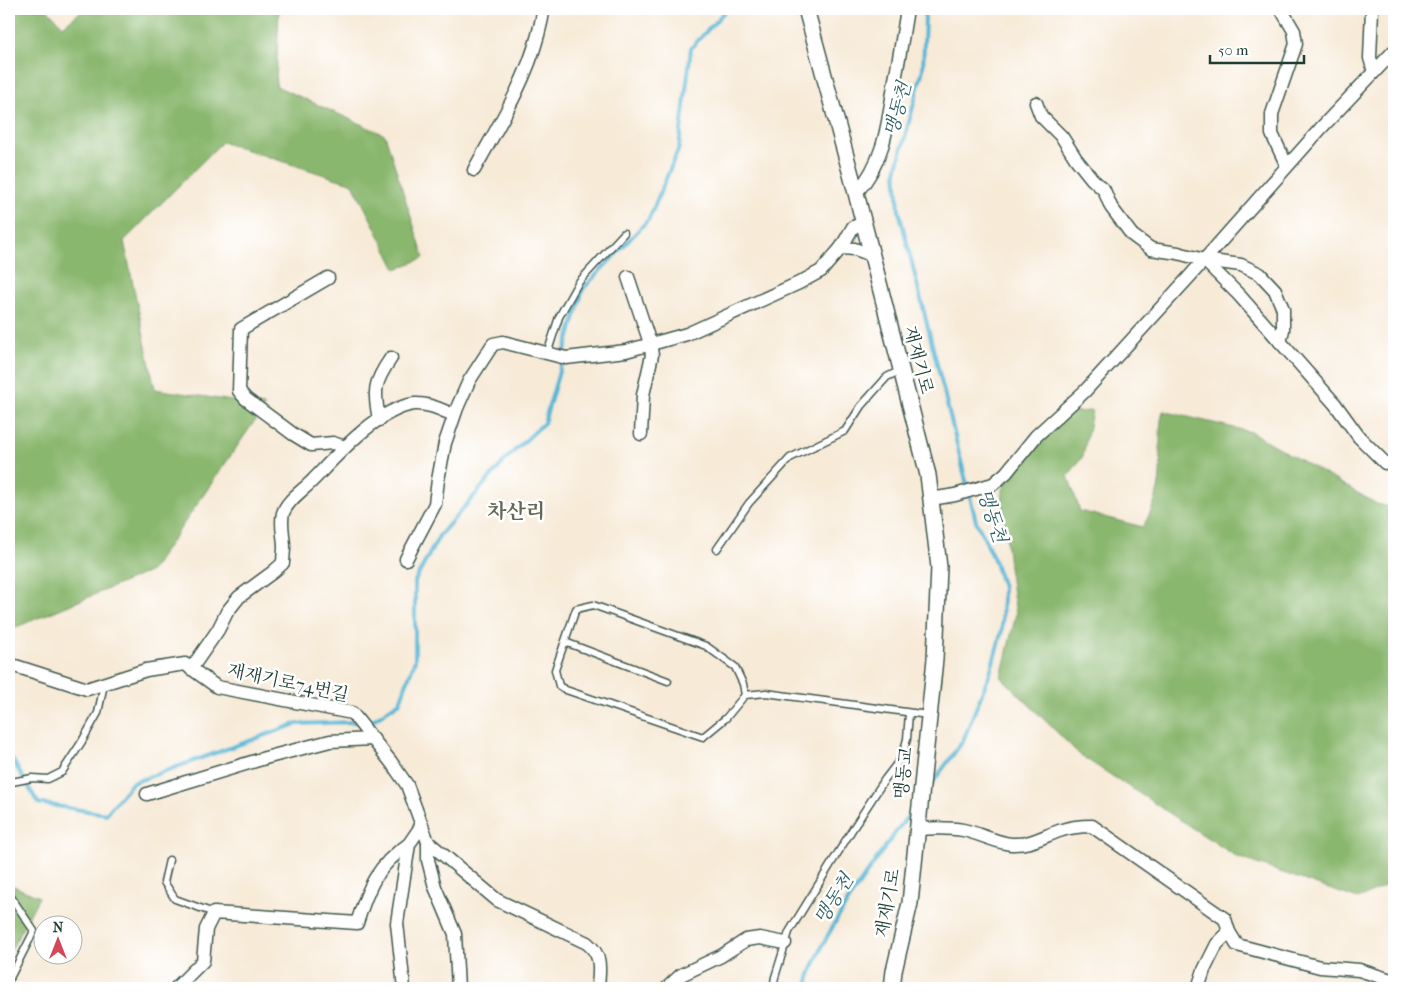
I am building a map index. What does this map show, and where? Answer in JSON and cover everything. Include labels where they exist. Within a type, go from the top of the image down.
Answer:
[{"type":"street","points":[[474,170],[509,109],[532,56],[543,16],[543,9]]},
{"type":"street","name":"재재기로","points":[[806,9],[856,193],[928,475],[939,567],[935,658],[929,721]]},
{"type":"street","points":[[856,193],[876,166],[885,139],[907,9]]},
{"type":"street","points":[[1281,9],[1294,31],[1296,44],[1272,114],[1272,134],[1286,166]]},
{"type":"street","points":[[1372,9],[1370,58],[1374,72]]},
{"type":"street","points":[[931,499],[956,495],[993,484],[1006,473],[1036,436],[1085,391],[1322,126],[1394,51]]},
{"type":"street","points":[[1036,103],[1041,116],[1062,137],[1076,159],[1092,179],[1104,190],[1111,206],[1132,235],[1151,248],[1204,260],[1241,265],[1260,274],[1275,290],[1283,310],[1283,330],[1280,342]]},
{"type":"street","points":[[406,559],[435,504],[445,443],[454,415],[469,381],[493,344],[503,342],[556,355],[626,351],[687,334],[821,271],[841,248],[853,227],[863,224]]},
{"type":"street","points":[[841,248],[855,249],[871,255]]},
{"type":"street","points":[[1204,260],[1239,295],[1335,404],[1359,437],[1384,463]]},
{"type":"street","points":[[628,277],[650,344],[652,356],[643,395],[641,434]]},
{"type":"street","points":[[328,278],[241,329],[239,391],[246,399],[311,445],[333,443],[346,447]]},
{"type":"street","points":[[379,420],[375,394],[379,375],[391,358]]},
{"type":"street","points":[[191,669],[238,597],[283,563],[283,514],[288,504],[346,447],[379,420],[392,412],[412,404],[426,404],[454,415]]},
{"type":"street","name":"재재기로74번길","points":[[9,664],[87,689],[146,670],[185,664],[217,687],[352,713],[407,785],[428,842],[428,860],[435,887],[455,934],[458,988]]},
{"type":"street","name":"맹동교","points":[[917,826],[929,721]]},
{"type":"street","points":[[147,794],[265,758],[330,741],[369,734]]},
{"type":"street","points":[[176,988],[203,961],[206,929],[214,913],[357,923],[367,891],[387,861],[409,844],[422,825]]},
{"type":"street","points":[[917,826],[964,830],[1012,844],[1037,841],[1077,826],[1092,826],[1225,918],[1229,932],[1237,945],[1320,968],[1359,970],[1394,981]]},
{"type":"street","name":"재재기로","points":[[892,988],[894,971],[910,903],[917,826]]},
{"type":"street","points":[[428,842],[497,900],[587,943],[595,949],[599,956],[598,988]]},
{"type":"street","points":[[404,988],[397,923],[409,844]]},
{"type":"street","points":[[1198,988],[1204,970],[1218,944],[1229,932]]},
{"type":"street","points":[[667,988],[681,975],[721,956],[746,940],[760,938],[785,943]]},
{"type":"lane","points":[[556,355],[559,317],[578,283],[624,233]]},
{"type":"lane","points":[[717,549],[748,503],[790,458],[845,431],[861,406],[887,377],[901,370]]},
{"type":"lane","points":[[745,695],[743,684],[735,667],[706,646],[593,605],[576,610],[555,670],[559,686],[566,690],[702,738],[726,718],[745,695],[766,693],[909,713],[929,721]]},
{"type":"lane","points":[[565,642],[668,680]]},
{"type":"lane","points":[[9,787],[12,782],[32,778],[48,779],[62,772],[81,744],[98,713],[104,683]]},
{"type":"lane","points":[[773,988],[774,976],[789,932],[885,778],[902,757],[907,738],[909,713]]},
{"type":"lane","points":[[169,860],[164,882],[175,899],[214,913]]},
{"type":"lane","points":[[9,894],[34,931],[9,980]]},
{"type":"green space","points":[[9,9],[47,9],[63,26],[84,9],[279,9],[276,86],[385,135],[424,258],[396,269],[353,184],[222,142],[124,241],[155,389],[265,406],[151,571],[14,628],[9,623]]},
{"type":"green space","points":[[1092,411],[1083,456],[1068,476],[1080,511],[1143,527],[1157,495],[1160,466],[1160,427],[1163,411],[1251,432],[1377,504],[1394,508],[1394,882],[1358,899],[1237,857],[1080,755],[1001,677],[1016,614],[1009,567],[1002,492],[1018,458],[1071,412]]},
{"type":"green space","points":[[9,884],[39,897],[9,954]]},
{"type":"waterway","points":[[363,722],[370,722],[400,702],[415,660],[415,581],[439,536],[509,456],[544,423],[583,289],[649,219],[679,148],[691,48],[727,9]]},
{"type":"waterway","name":"맹동천","points":[[922,9],[925,17],[923,69],[896,171],[899,211],[976,521],[993,557],[1003,587],[1002,630],[990,673],[963,741],[928,789]]},
{"type":"waterway","points":[[9,754],[38,803],[106,814],[132,783],[296,724],[356,722]]},
{"type":"waterway","name":"맹동천","points":[[806,988],[820,951],[838,917],[915,806]]},
{"type":"district","name":"차산리","points":[[516,511]]}]
